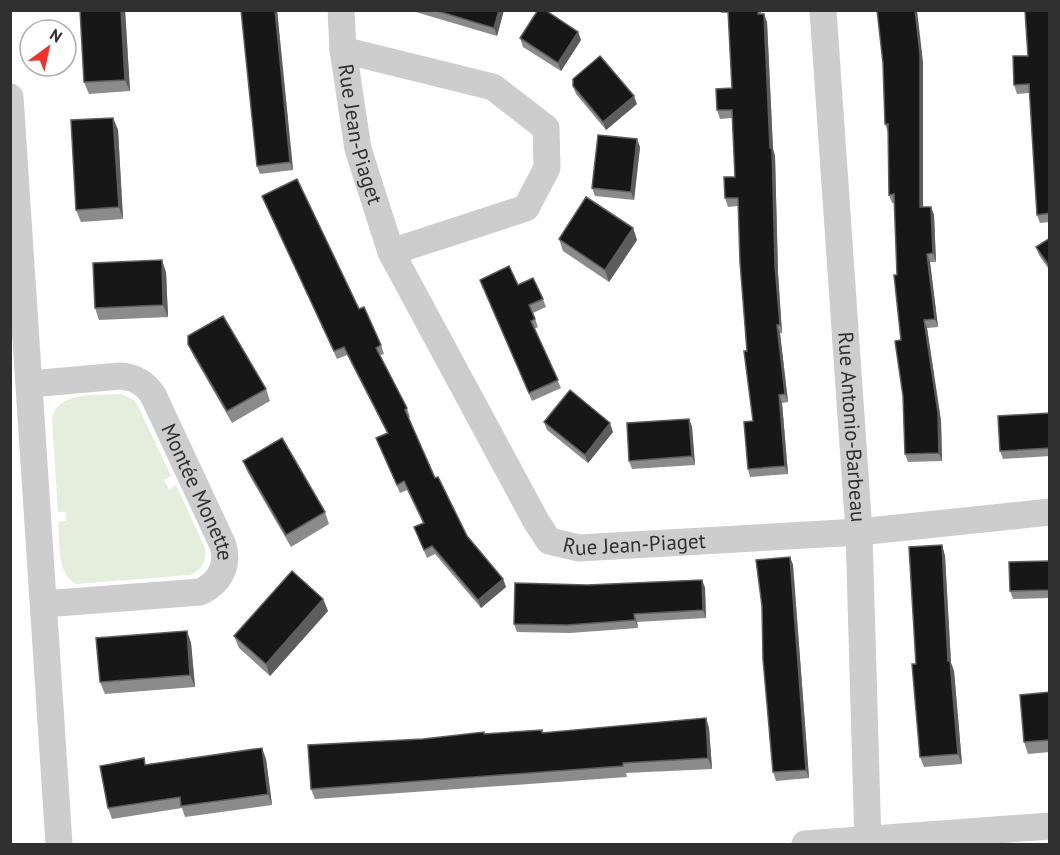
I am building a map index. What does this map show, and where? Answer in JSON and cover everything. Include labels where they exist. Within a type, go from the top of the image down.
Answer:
[{"type":"street","name":"Rue Jean-Piaget","points":[[341,10],[343,50],[358,149],[391,252],[536,521],[549,541],[579,548],[859,531],[1050,512]]},
{"type":"street","name":"Rue Antonio-Barbeau","points":[[823,10],[859,531],[868,842]]},
{"type":"street","name":"Rue Jean-Piaget","points":[[343,50],[493,87],[546,128],[547,168],[526,208],[391,252]]},
{"type":"street","points":[[10,97],[59,844]]},
{"type":"street","name":"Montée Monette","points":[[30,384],[120,376],[133,378],[145,385],[153,395],[222,543],[225,556],[223,569],[217,581],[200,592],[44,604]]},
{"type":"street","points":[[805,844],[868,842],[1050,826]]},
{"type":"green space","points":[[121,394],[134,400],[138,406],[171,476],[164,480],[169,489],[176,485],[205,548],[205,557],[198,570],[190,575],[76,584],[65,572],[60,556],[58,522],[66,521],[66,512],[58,512],[52,418],[62,403],[71,399],[80,396]]},
{"type":"building","points":[[80,10],[121,10],[125,80],[84,82]]},
{"type":"building","points":[[241,10],[275,10],[290,162],[257,166]]},
{"type":"building","points":[[434,10],[499,10],[494,28]]},
{"type":"building","points":[[538,10],[545,10],[578,32],[558,63],[520,38]]},
{"type":"building","points":[[728,10],[758,10],[758,14],[764,14],[770,148],[772,148],[775,265],[780,325],[777,325],[785,394],[779,395],[785,466],[748,469],[744,422],[753,421],[744,351],[747,351],[738,198],[725,198],[724,177],[735,177],[732,110],[717,110],[716,89],[732,88]]},
{"type":"building","points":[[877,10],[915,10],[920,54],[920,207],[931,207],[933,253],[927,254],[935,319],[924,320],[938,413],[939,453],[905,454],[903,396],[895,341],[901,340],[894,275],[897,275],[894,194],[889,195],[888,124],[885,124],[883,63]]},
{"type":"building","points":[[1025,10],[1050,10],[1050,213],[1037,215],[1029,84],[1014,85],[1013,56],[1028,56]]},
{"type":"building","points":[[600,56],[634,96],[603,122],[573,86],[573,79]]},
{"type":"building","points":[[113,118],[119,207],[76,210],[71,120]]},
{"type":"building","points":[[598,135],[637,139],[631,192],[592,188]]},
{"type":"building","points":[[297,179],[359,309],[364,307],[381,345],[376,348],[407,408],[405,410],[435,478],[438,477],[467,536],[503,579],[478,600],[432,546],[424,550],[414,527],[424,523],[404,481],[397,485],[376,438],[388,433],[344,347],[334,351],[262,196]]},
{"type":"building","points":[[586,197],[633,228],[605,270],[559,239]]},
{"type":"building","points":[[1050,238],[1050,267],[1036,247]]},
{"type":"building","points":[[162,260],[163,305],[95,308],[93,263]]},
{"type":"building","points":[[509,266],[518,285],[533,278],[543,299],[529,305],[535,319],[531,321],[558,380],[529,393],[480,280]]},
{"type":"building","points":[[223,316],[266,389],[227,411],[188,344],[188,336]]},
{"type":"building","points":[[570,390],[610,423],[585,455],[544,422]]},
{"type":"building","points":[[1050,413],[1050,448],[1000,451],[998,416]]},
{"type":"building","points":[[689,419],[692,456],[629,461],[627,423]]},
{"type":"building","points":[[282,438],[325,512],[286,535],[243,461]]},
{"type":"building","points":[[942,545],[948,661],[950,661],[958,754],[920,757],[912,664],[916,664],[909,547]]},
{"type":"building","points":[[790,557],[806,770],[773,772],[763,659],[762,606],[756,560]]},
{"type":"building","points":[[1050,561],[1050,590],[1010,591],[1009,562]]},
{"type":"building","points":[[292,571],[323,599],[266,664],[234,636]]},
{"type":"building","points":[[702,580],[703,610],[634,614],[635,620],[567,625],[514,624],[515,583],[587,585]]},
{"type":"building","points":[[187,631],[190,675],[100,682],[96,638]]},
{"type":"building","points":[[1050,692],[1050,740],[1024,742],[1020,695]]},
{"type":"building","points":[[706,718],[708,758],[311,789],[308,745],[423,739],[484,732],[484,734],[542,730],[542,733]]},
{"type":"building","points":[[262,748],[268,794],[181,806],[180,797],[108,808],[100,766],[144,758],[145,765]]}]
